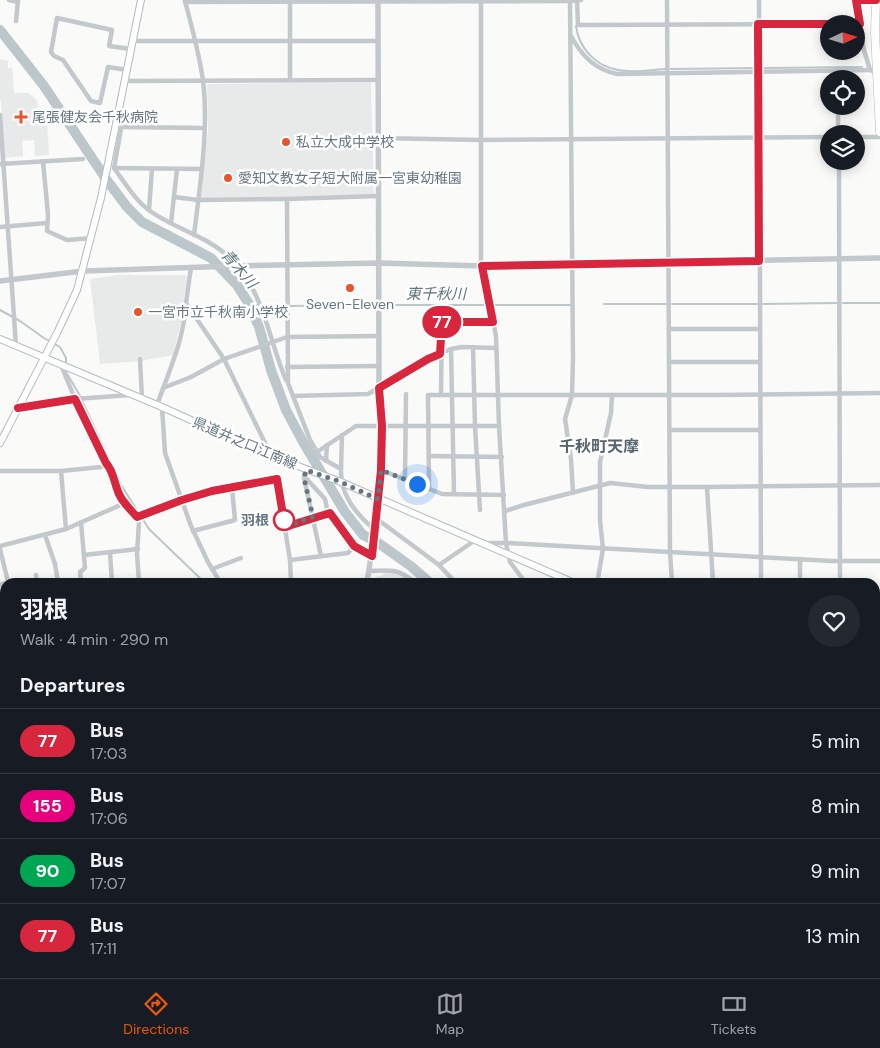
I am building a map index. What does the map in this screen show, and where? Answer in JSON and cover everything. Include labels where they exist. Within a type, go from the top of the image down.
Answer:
[{"type":"highway","points":[[876,0],[875,73],[880,132]]},
{"type":"highway","points":[[880,25],[880,33]]},
{"type":"main road","points":[[0,443],[70,306],[83,271],[101,198],[140,0]]},
{"type":"main road","name":"県道井之口江南線","points":[[0,339],[159,406],[305,473],[340,482],[562,578]]},
{"type":"street","points":[[9,0],[18,1],[16,21]]},
{"type":"street","points":[[194,235],[202,169],[204,128],[203,81],[185,1],[578,0],[578,25],[820,24]]},
{"type":"street","points":[[667,0],[670,552],[672,578]]},
{"type":"street","points":[[758,0],[761,578]]},
{"type":"street","points":[[858,15],[856,0],[876,0]]},
{"type":"street","points":[[368,578],[377,518],[382,426],[378,366],[378,1]]},
{"type":"street","points":[[480,1],[482,266],[496,348],[506,543],[510,562],[522,578]]},
{"type":"street","points":[[570,1],[573,358],[572,395],[565,419],[574,493]]},
{"type":"street","points":[[290,2],[290,80]]},
{"type":"street","points":[[127,70],[108,67],[100,103],[91,101],[63,60],[54,56],[51,52],[57,18],[112,30],[109,46],[131,49]]},
{"type":"street","points":[[570,35],[581,53],[588,60],[601,70],[617,74],[820,71]]},
{"type":"street","points":[[133,40],[195,42],[378,41]]},
{"type":"street","points":[[865,40],[875,73]]},
{"type":"street","points":[[124,81],[378,80]]},
{"type":"street","points":[[118,111],[123,116],[114,168],[138,200],[149,210],[230,258],[249,280],[264,313],[288,384],[310,440],[320,457],[341,469]]},
{"type":"street","points":[[0,116],[16,346]]},
{"type":"street","points":[[121,127],[204,128]]},
{"type":"street","points":[[378,138],[481,140],[820,137]]},
{"type":"street","points":[[865,137],[880,137]]},
{"type":"street","points":[[2,164],[83,159]]},
{"type":"street","points":[[43,161],[47,231],[67,240],[92,238]]},
{"type":"street","points":[[114,168],[202,169]]},
{"type":"street","points":[[149,210],[152,169]]},
{"type":"street","points":[[171,223],[177,169]]},
{"type":"street","points":[[838,170],[840,578]]},
{"type":"street","points":[[174,197],[198,200],[287,200],[378,196]]},
{"type":"street","points":[[287,200],[288,384]]},
{"type":"street","points":[[0,227],[48,223]]},
{"type":"street","points":[[0,281],[83,271],[191,267],[379,263],[482,266],[880,258]]},
{"type":"street","points":[[191,267],[185,319],[179,346],[163,388],[159,406],[165,452],[193,531],[218,578]]},
{"type":"street","points":[[186,303],[224,359],[271,456]]},
{"type":"street","points":[[440,394],[442,311]]},
{"type":"street","points":[[442,322],[493,322]]},
{"type":"street","points":[[669,330],[760,329]]},
{"type":"street","points":[[163,388],[191,377],[224,359],[287,337],[378,336]]},
{"type":"street","points":[[293,396],[368,394],[428,359],[451,349],[472,347],[496,348]]},
{"type":"street","points":[[472,347],[480,510]]},
{"type":"street","points":[[451,349],[454,494]]},
{"type":"street","points":[[140,359],[142,399]]},
{"type":"street","points":[[669,362],[760,362]]},
{"type":"street","points":[[61,365],[75,399],[111,469],[118,492],[139,522],[139,578]]},
{"type":"street","points":[[288,367],[378,366]]},
{"type":"street","points":[[429,488],[428,395],[880,393]]},
{"type":"street","points":[[406,394],[406,479]]},
{"type":"street","points":[[598,578],[602,549],[600,462],[611,414],[612,394]]},
{"type":"street","points":[[18,408],[75,399],[131,395]]},
{"type":"street","points":[[317,452],[356,426],[499,426]]},
{"type":"street","points":[[670,430],[760,430]]},
{"type":"street","points":[[342,435],[340,482],[354,508],[375,530]]},
{"type":"street","points":[[326,461],[327,445]]},
{"type":"street","points":[[429,456],[502,457]]},
{"type":"street","points":[[0,471],[61,471],[101,467],[107,464]]},
{"type":"street","points":[[381,470],[442,494],[504,495]]},
{"type":"street","points":[[61,471],[66,529]]},
{"type":"street","points":[[305,473],[325,499],[328,513],[330,513],[354,546],[372,556]]},
{"type":"street","points":[[305,473],[321,556]]},
{"type":"street","points":[[137,517],[212,491],[277,479],[290,560],[291,578]]},
{"type":"street","points":[[505,511],[524,504],[610,483],[648,487],[880,485]]},
{"type":"street","points":[[707,487],[713,578]]},
{"type":"street","points":[[193,531],[235,520],[232,488]]},
{"type":"street","points":[[6,578],[0,548],[66,529],[125,503]]},
{"type":"street","points":[[285,527],[328,513]]},
{"type":"street","points":[[377,518],[439,565],[451,578]]},
{"type":"street","points":[[81,522],[85,568],[80,572],[81,578]]},
{"type":"street","points":[[44,534],[55,564],[57,578]]},
{"type":"street","points":[[439,565],[474,541]]},
{"type":"street","points":[[481,544],[506,543],[840,562],[880,561]]},
{"type":"street","points":[[290,560],[348,553],[354,546]]},
{"type":"street","points":[[84,555],[138,549]]},
{"type":"street","points":[[110,552],[112,578]]},
{"type":"street","points":[[212,569],[241,558]]},
{"type":"street","points":[[800,560],[800,578]]},
{"type":"street","points":[[369,571],[397,570],[410,578]]},
{"type":"street","points":[[36,574],[36,578]]},
{"type":"shaded area","points":[[0,59],[8,61],[8,68],[12,67],[14,93],[29,93],[37,101],[38,115],[43,115],[47,119],[49,155],[35,156],[34,140],[22,141],[23,156],[5,158],[0,101]]},
{"type":"shaded area","points":[[371,83],[374,196],[201,198],[208,129],[207,84]]},
{"type":"shaded area","name":"一宮市立千秋南小学校","points":[[118,275],[187,276],[181,322],[173,355],[141,361],[100,364],[90,279]]},
{"type":"shaded area","points":[[384,571],[394,571],[406,578],[376,578],[383,575]]},
{"type":"waterway","points":[[576,26],[585,49],[603,65],[624,71],[665,69]]},
{"type":"waterway","name":"青木川","points":[[0,30],[44,86],[127,207],[142,222],[211,258],[237,285],[249,304],[259,327],[271,370],[286,410],[345,512],[363,535],[377,542],[424,578]]},
{"type":"waterway","points":[[762,68],[862,67]]},
{"type":"waterway","points":[[671,69],[757,68]]},
{"type":"waterway","name":"東千秋川","points":[[763,304],[837,303]]},
{"type":"waterway","name":"東千秋川","points":[[843,303],[880,303]]},
{"type":"waterway","name":"東千秋川","points":[[249,304],[260,306]]},
{"type":"waterway","name":"東千秋川","points":[[604,304],[666,304]]},
{"type":"waterway","name":"東千秋川","points":[[672,304],[758,304]]},
{"type":"waterway","name":"東千秋川","points":[[290,306],[374,305]]},
{"type":"waterway","name":"東千秋川","points":[[384,305],[488,305]]},
{"type":"waterway","name":"東千秋川","points":[[493,305],[570,305]]},
{"type":"waterway","name":"東千秋川","points":[[264,306],[285,306]]},
{"type":"waterway","points":[[0,310],[60,347],[66,362]]},
{"type":"waterway","points":[[66,372],[79,394],[121,485],[149,529],[200,578]]},
{"type":"bus line","name":"77","points":[[18,408],[75,399],[106,463],[111,469],[122,500],[137,517],[212,491],[264,483],[277,479],[285,527],[330,513],[354,546],[372,556],[381,470],[382,426],[379,388],[440,354],[442,322],[493,322],[482,266],[759,261],[758,24],[860,24],[856,0],[876,0]]},
{"type":"place","name":"尾張健友会千秋病院","points":[[21,117]]},
{"type":"place","name":"私立大成中学校","points":[[286,142]]},
{"type":"place","name":"愛知文教女子短大附属一宮東幼稚園","points":[[228,178]]},
{"type":"place","name":"Seven-Eleven","points":[[350,288]]},
{"type":"place","name":"一宮市立千秋南小学校","points":[[138,312]]},
{"type":"place","name":"羽根","points":[[284,520]]},
{"type":"district","name":"千秋町天摩","points":[[599,446]]},
{"type":"route","points":[[284,520],[285,527],[313,517],[304,478],[306,470],[341,482],[378,499],[381,470],[417,484]]}]
